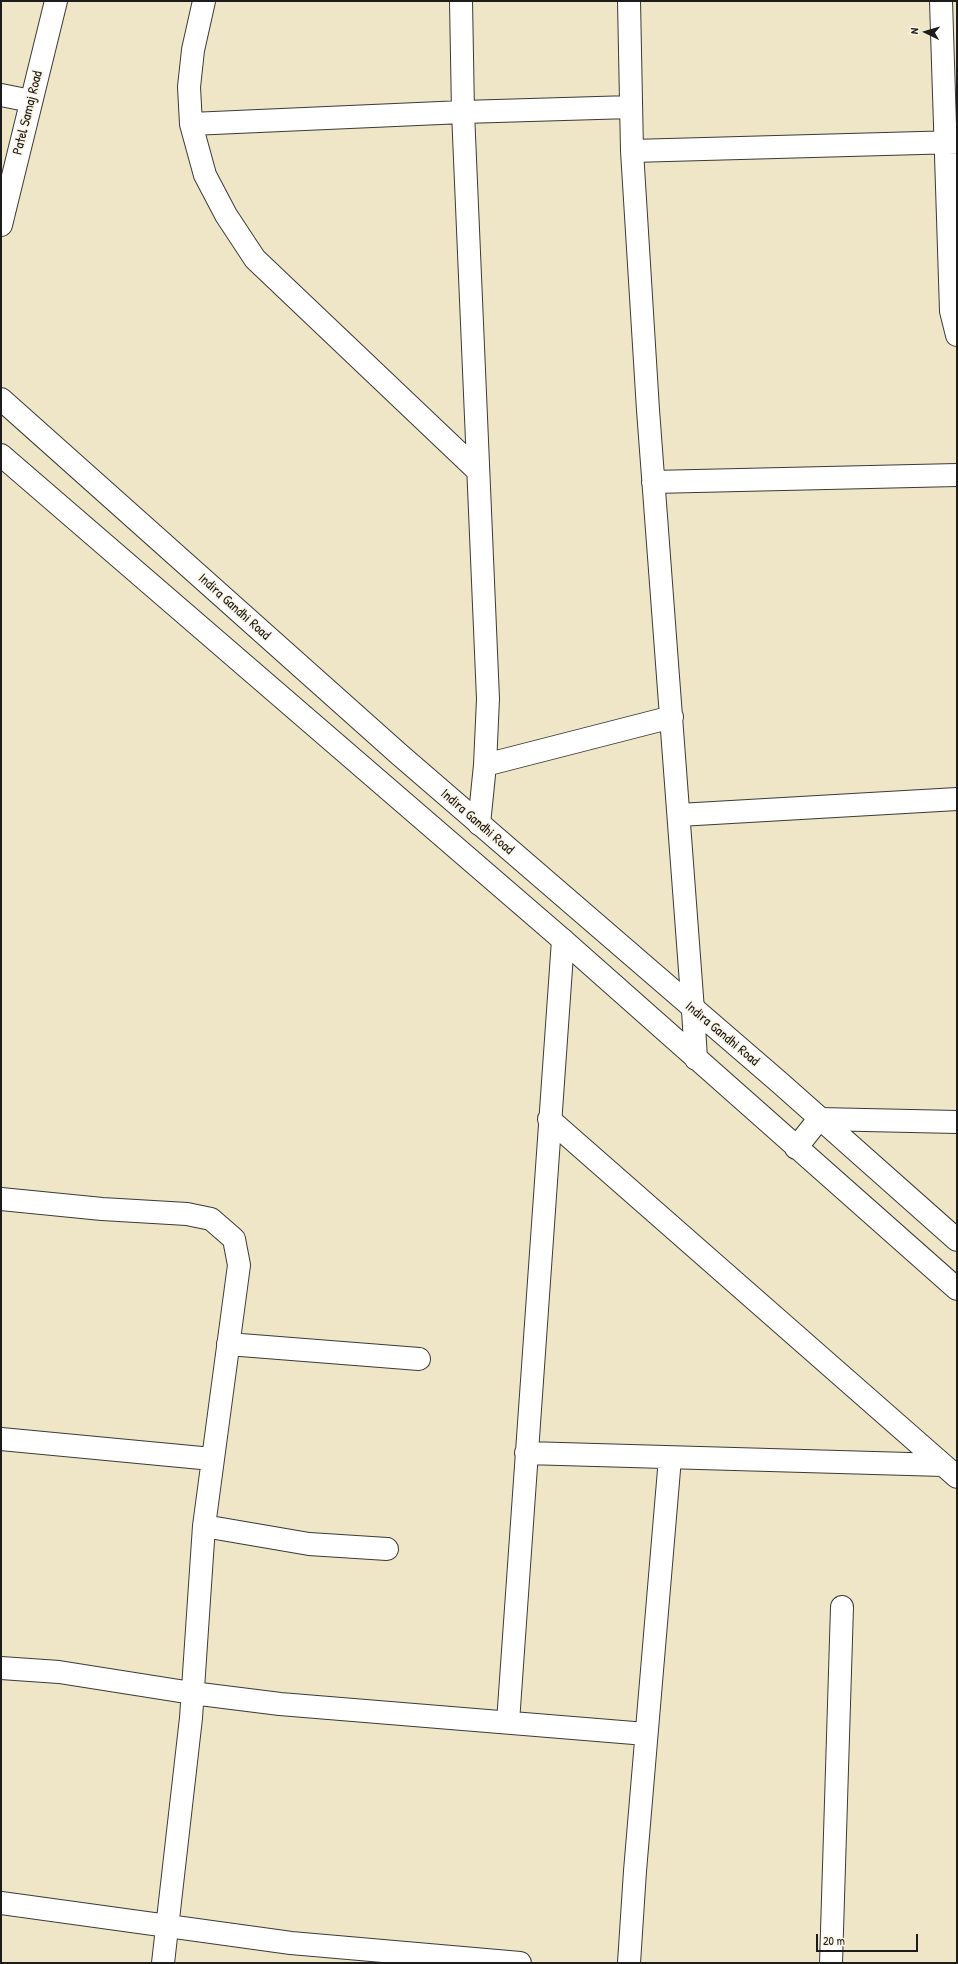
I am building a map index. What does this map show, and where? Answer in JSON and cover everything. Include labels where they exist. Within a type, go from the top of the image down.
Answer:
[{"type":"street","name":"Patel Samaj Road","points":[[1,225],[56,1]]},
{"type":"street","points":[[204,1],[193,50],[189,87],[191,124],[205,175],[226,215],[255,259],[477,470]]},
{"type":"street","points":[[461,1],[463,112],[477,470],[488,699],[485,765],[475,865]]},
{"type":"street","points":[[629,1],[632,151],[653,482],[672,717],[696,1059]]},
{"type":"street","points":[[941,1],[952,142],[951,312],[957,334]]},
{"type":"street","points":[[1,95],[31,101]]},
{"type":"street","points":[[191,124],[463,112],[631,108]]},
{"type":"street","points":[[632,151],[952,142]]},
{"type":"street","name":"Indira Gandhi Road","points":[[1,399],[479,824],[693,1010],[779,1082],[957,1240]]},
{"type":"street","points":[[1,455],[563,940],[796,1148],[957,1289]]},
{"type":"street","points":[[653,482],[957,476]]},
{"type":"street","points":[[485,765],[672,717]]},
{"type":"street","points":[[679,814],[957,799]]},
{"type":"street","points":[[508,1722],[549,1119],[563,940]]},
{"type":"street","points":[[549,1119],[950,1471]]},
{"type":"street","points":[[796,1148],[819,1119],[957,1122]]},
{"type":"street","points":[[1,1199],[102,1209],[187,1214],[211,1219],[234,1239],[239,1266],[204,1526],[192,1693],[163,1963]]},
{"type":"street","points":[[228,1344],[419,1359]]},
{"type":"street","points":[[1,1439],[212,1459]]},
{"type":"street","points":[[526,1453],[950,1471]]},
{"type":"street","points":[[629,1963],[646,1734],[670,1458]]},
{"type":"street","points":[[204,1526],[309,1544],[387,1549]]},
{"type":"street","points":[[831,1963],[842,1607]]},
{"type":"street","points":[[1,1668],[59,1672],[192,1693],[280,1704],[646,1734]]},
{"type":"street","points":[[1,1903],[291,1943],[520,1963]]}]
